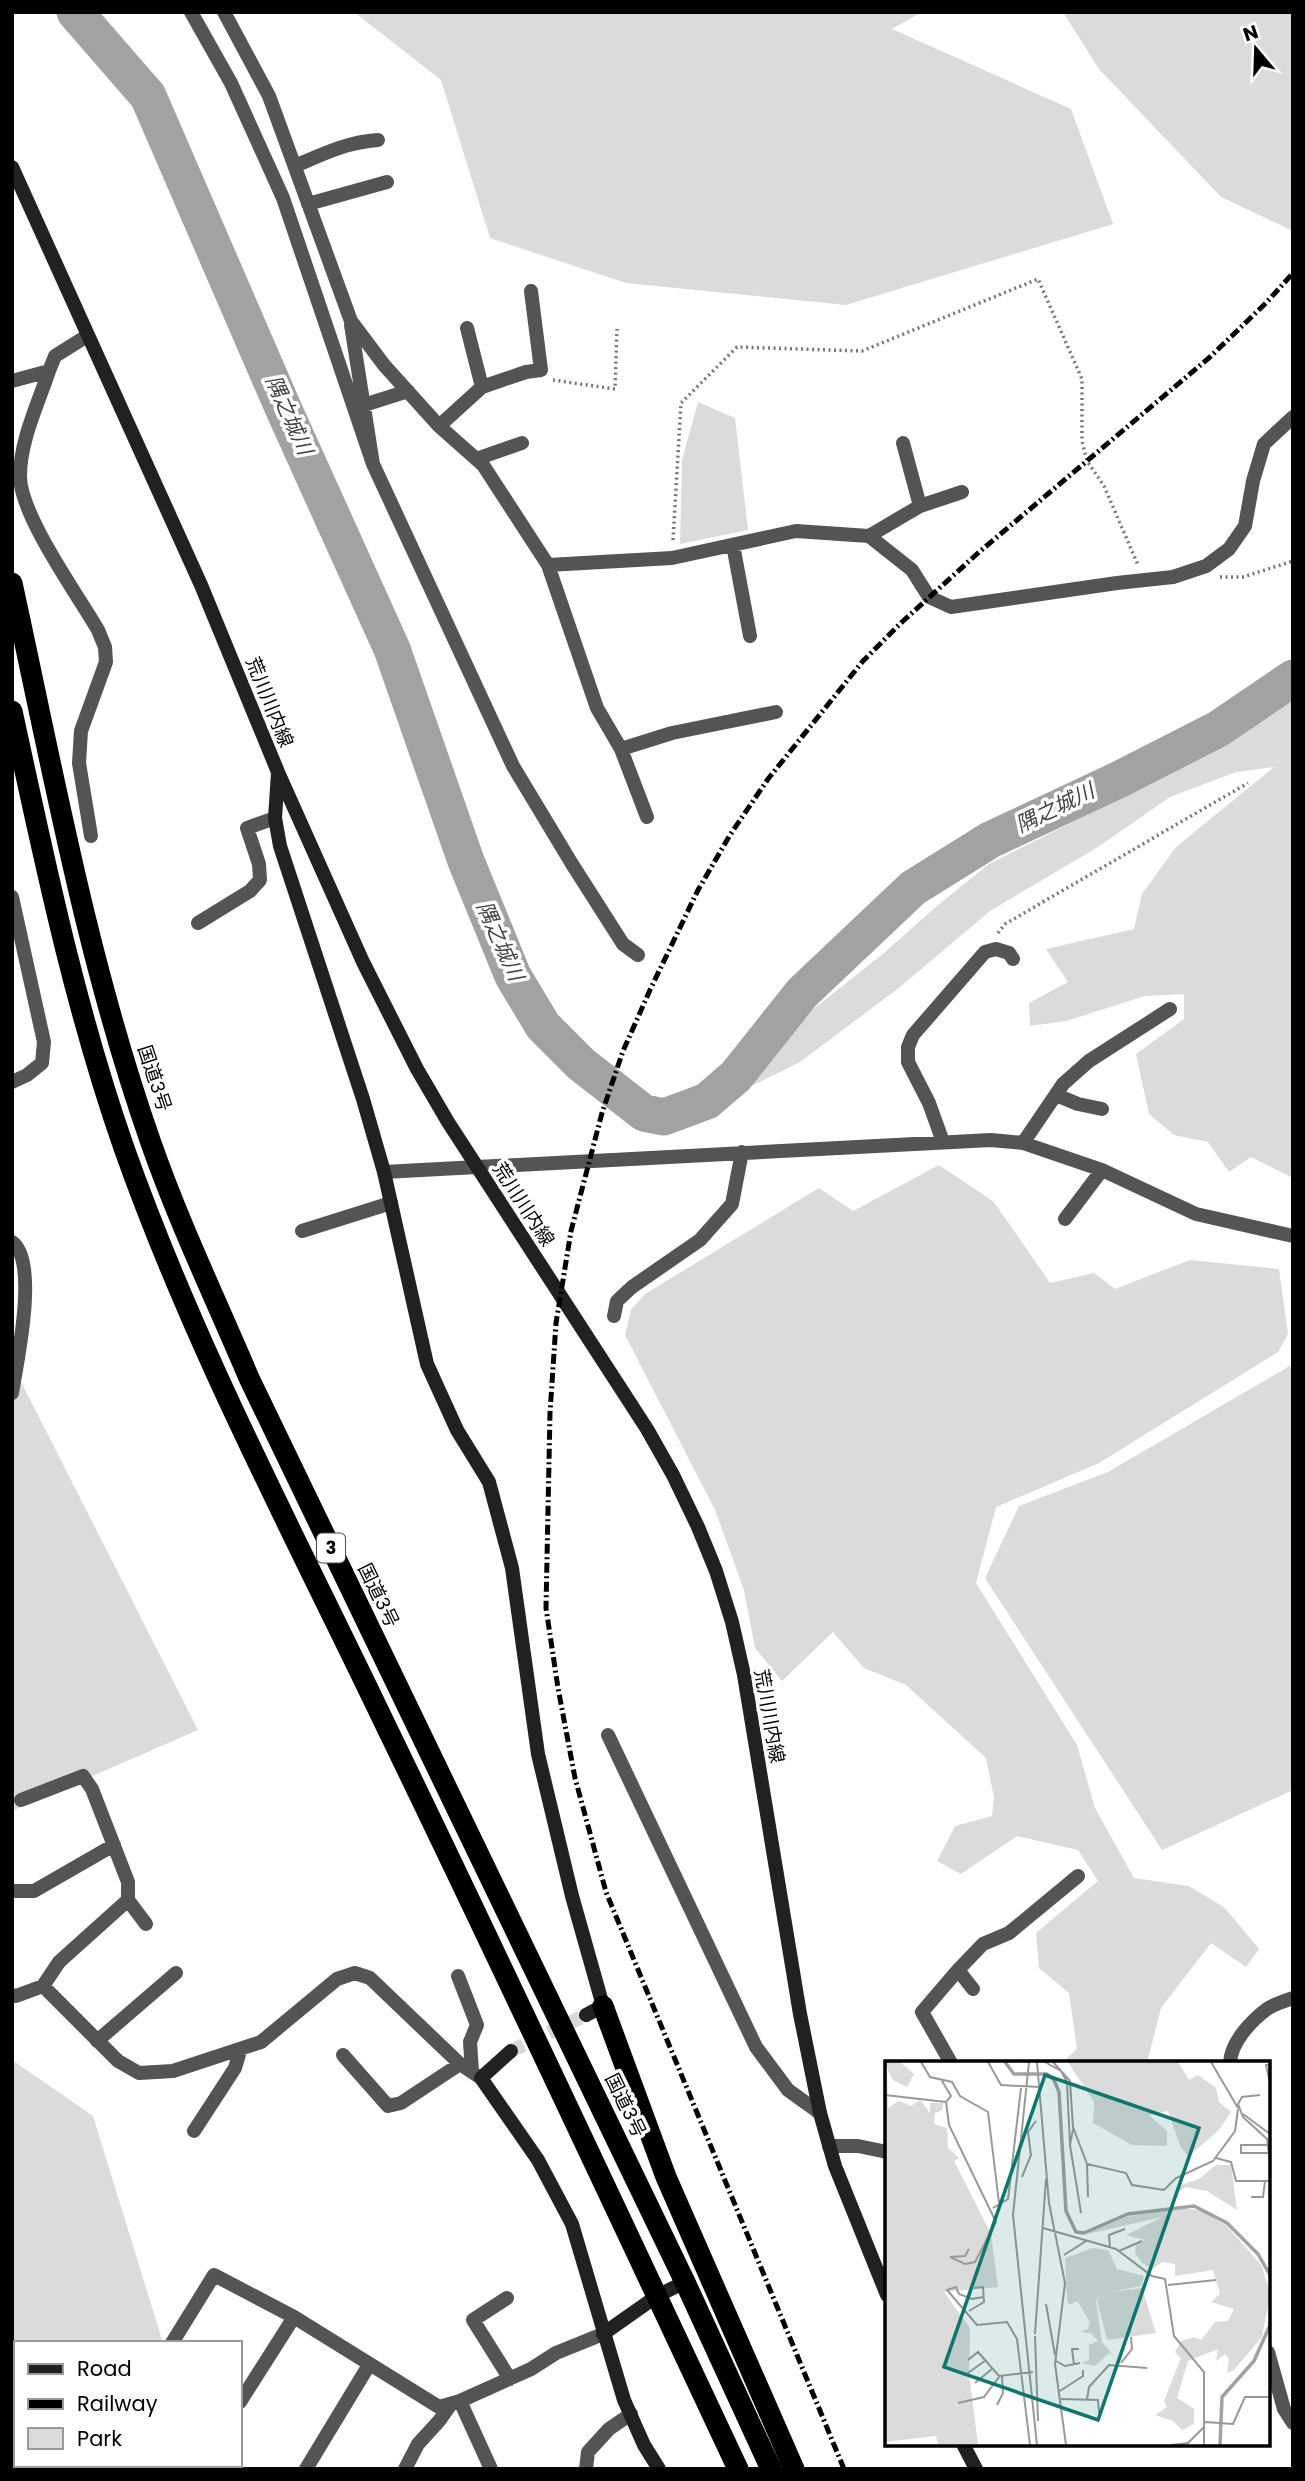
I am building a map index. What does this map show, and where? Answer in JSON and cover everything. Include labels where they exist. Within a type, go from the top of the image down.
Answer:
[{"type":"highway","name":"国道3号","points":[[12,583],[85,922],[117,1035],[152,1143],[249,1378],[685,2282],[771,2469]]},
{"type":"highway","name":"3","points":[[12,711],[59,928],[89,1041],[124,1149],[168,1262],[230,1402],[466,1891],[738,2469]]},
{"type":"highway","points":[[594,2011],[794,2469]]},
{"type":"main road","name":"荒川川内線","points":[[12,167],[201,585],[278,772],[382,1000],[448,1122],[647,1429],[698,1527],[716,1571],[732,1622],[744,1675],[800,2014],[820,2113],[861,2234],[885,2290]]},
{"type":"main road","points":[[278,772],[275,818],[280,846],[363,1099],[384,1172],[427,1364],[457,1430],[489,1482],[512,1568],[538,1754],[572,1896],[594,2011]]},
{"type":"main road","points":[[512,2051],[471,2071],[538,2160],[572,2224],[603,2334],[631,2414],[644,2445],[659,2469]]},
{"type":"main road","points":[[603,2334],[657,2296],[685,2282]]},
{"type":"main road","points":[[964,2446],[976,2469]]},
{"type":"street","points":[[191,12],[231,83],[283,198],[373,464],[513,766],[624,944],[638,954]]},
{"type":"street","points":[[224,12],[270,96],[351,321],[373,464]]},
{"type":"street","points":[[295,166],[340,146],[358,141],[378,141]]},
{"type":"street","points":[[309,204],[387,182]]},
{"type":"street","points":[[439,426],[482,387],[526,372],[541,370],[531,291]]},
{"type":"street","points":[[351,321],[439,426],[483,466],[548,565],[597,708],[621,749],[646,817]]},
{"type":"street","points":[[467,328],[482,387]]},
{"type":"street","points":[[87,336],[55,356],[24,446],[20,477],[24,498],[36,527],[98,629],[105,647],[106,662],[81,732],[79,763],[91,836]]},
{"type":"street","points":[[12,381],[49,371]]},
{"type":"street","points":[[364,405],[408,391]]},
{"type":"street","points":[[869,536],[912,570],[929,597],[951,607],[1173,577],[1206,566],[1229,549],[1245,526],[1253,481],[1264,444],[1293,417]]},
{"type":"street","points":[[475,459],[522,443]]},
{"type":"street","points":[[903,443],[920,506]]},
{"type":"street","points":[[548,565],[672,558],[796,531],[869,536],[920,506],[962,492]]},
{"type":"street","points":[[733,545],[750,636]]},
{"type":"street","points":[[621,749],[672,733],[776,712]]},
{"type":"street","points":[[198,923],[250,891],[261,880],[259,864],[247,828],[275,818]]},
{"type":"street","points":[[12,897],[44,1042],[42,1063],[27,1075],[12,1082]]},
{"type":"street","points":[[943,1142],[929,1103],[908,1062],[908,1047],[913,1035],[985,952],[996,949],[1009,953],[1013,959]]},
{"type":"street","points":[[1023,1143],[1063,1084],[1088,1060],[1170,1009]]},
{"type":"street","points":[[1056,1095],[1078,1104],[1102,1109]]},
{"type":"street","points":[[384,1172],[991,1140],[1023,1143],[1102,1170],[1196,1214],[1293,1236]]},
{"type":"street","points":[[614,1316],[617,1301],[632,1287],[700,1240],[732,1204],[742,1152]]},
{"type":"street","points":[[1065,1219],[1102,1170]]},
{"type":"street","points":[[302,1231],[391,1203]]},
{"type":"street","points":[[12,1242],[17,1245],[25,1266],[19,1301],[12,1393]]},
{"type":"street","points":[[608,1735],[755,2047],[788,2090],[820,2113]]},
{"type":"street","points":[[20,1800],[83,1776],[92,1790],[128,1882],[128,1900],[146,1924]]},
{"type":"street","points":[[12,1891],[34,1891],[114,1845]]},
{"type":"street","points":[[950,2061],[922,2012],[983,1944],[1009,1933],[1079,1876]]},
{"type":"street","points":[[12,1995],[43,1986],[59,1962],[128,1900]]},
{"type":"street","points":[[958,1970],[973,1989]]},
{"type":"street","points":[[97,2041],[176,1973]]},
{"type":"street","points":[[43,1986],[118,2061],[139,2073],[173,2071],[261,2042],[337,1979],[355,1973],[370,1978],[471,2071]]},
{"type":"street","points":[[458,1976],[477,2025],[470,2042],[471,2071]]},
{"type":"street","points":[[1230,2061],[1230,2053],[1244,2031],[1268,2008],[1293,1998]]},
{"type":"street","points":[[194,2131],[234,2068],[240,2051]]},
{"type":"street","points":[[343,2055],[388,2106],[401,2103],[471,2071]]},
{"type":"street","points":[[829,2146],[858,2146],[885,2152]]},
{"type":"street","points":[[173,2341],[214,2275],[294,2317],[439,2407],[455,2403],[510,2379],[556,2353],[603,2334]]},
{"type":"street","points":[[507,2298],[473,2320],[510,2379]]},
{"type":"street","points":[[242,2399],[294,2317]]},
{"type":"street","points":[[1270,2359],[1284,2409],[1293,2423]]},
{"type":"street","points":[[306,2469],[369,2365]]},
{"type":"street","points":[[405,2469],[418,2444],[455,2403]]},
{"type":"street","points":[[455,2403],[491,2469]]},
{"type":"street","points":[[586,2469],[588,2452],[609,2429],[631,2414]]},
{"type":"path","points":[[672,558],[681,403],[737,347],[862,351],[1038,279],[1082,379],[1082,441],[1087,461],[1104,486],[1144,580]]},
{"type":"path","points":[[541,370],[551,379],[615,389],[617,329]]},
{"type":"path","points":[[1208,577],[1243,577],[1293,561]]},
{"type":"path","points":[[985,952],[1005,925],[1248,783]]},
{"type":"green space","points":[[354,12],[922,12],[892,29],[1071,109],[1113,224],[846,305],[626,283],[490,238],[441,80]]},
{"type":"green space","points":[[1063,12],[1293,12],[1293,231],[1221,197],[1099,69]]},
{"type":"green space","points":[[698,402],[735,418],[748,530],[680,544],[682,460]]},
{"type":"green space","points":[[1293,699],[1293,1178],[1251,1157],[1229,1172],[1208,1142],[1174,1135],[1149,1114],[1136,1054],[1184,1019],[1184,994],[1145,996],[1066,1021],[1030,1026],[1029,1003],[1068,982],[1046,949],[1134,929],[1142,894],[1176,847],[1274,767],[1236,772],[1170,797],[1098,847],[990,911],[900,987],[800,1062],[733,1095],[811,1011],[989,864],[1152,782]]},
{"type":"green space","points":[[939,1165],[994,1202],[1050,1283],[1094,1273],[1115,1289],[1190,1260],[1279,1269],[1288,1334],[1278,1352],[1099,1463],[996,1507],[976,1583],[1077,1745],[1095,1808],[1134,1878],[1189,1886],[1225,1908],[1259,1949],[1246,1967],[1211,1943],[1161,2008],[1148,2061],[1064,2061],[1077,2049],[1069,1993],[1039,1968],[1036,1933],[1098,1881],[1078,1850],[1017,1836],[961,1874],[937,1861],[955,1826],[992,1816],[994,1797],[986,1758],[906,1685],[864,1668],[833,1632],[782,1681],[755,1648],[744,1590],[715,1510],[625,1335],[631,1310],[645,1294],[819,1188],[853,1211]]},
{"type":"green space","points":[[12,1364],[198,1730],[12,1811]]},
{"type":"green space","points":[[1293,1364],[1293,1790],[1162,1850],[985,1578],[1019,1506],[1108,1472]]},
{"type":"green space","points":[[12,2060],[93,2116],[162,2341],[14,2341],[14,2467],[202,2469],[12,2469]]},
{"type":"waterway","name":"隅之城川","points":[[75,12],[148,96],[284,410],[392,649],[466,861],[513,976],[543,1026],[581,1064],[644,1113],[664,1117],[707,1101],[736,1076],[802,993],[913,888],[990,840],[1218,729],[1293,678]]},
{"type":"tunnel","points":[[511,2051],[586,2015]]},
{"type":"railway","points":[[844,2469],[606,1892],[575,1778],[546,1608],[550,1413],[556,1323],[571,1231],[602,1113],[623,1051],[698,890],[730,835],[768,779],[863,661],[902,622],[978,553],[1210,357],[1293,273]]}]
